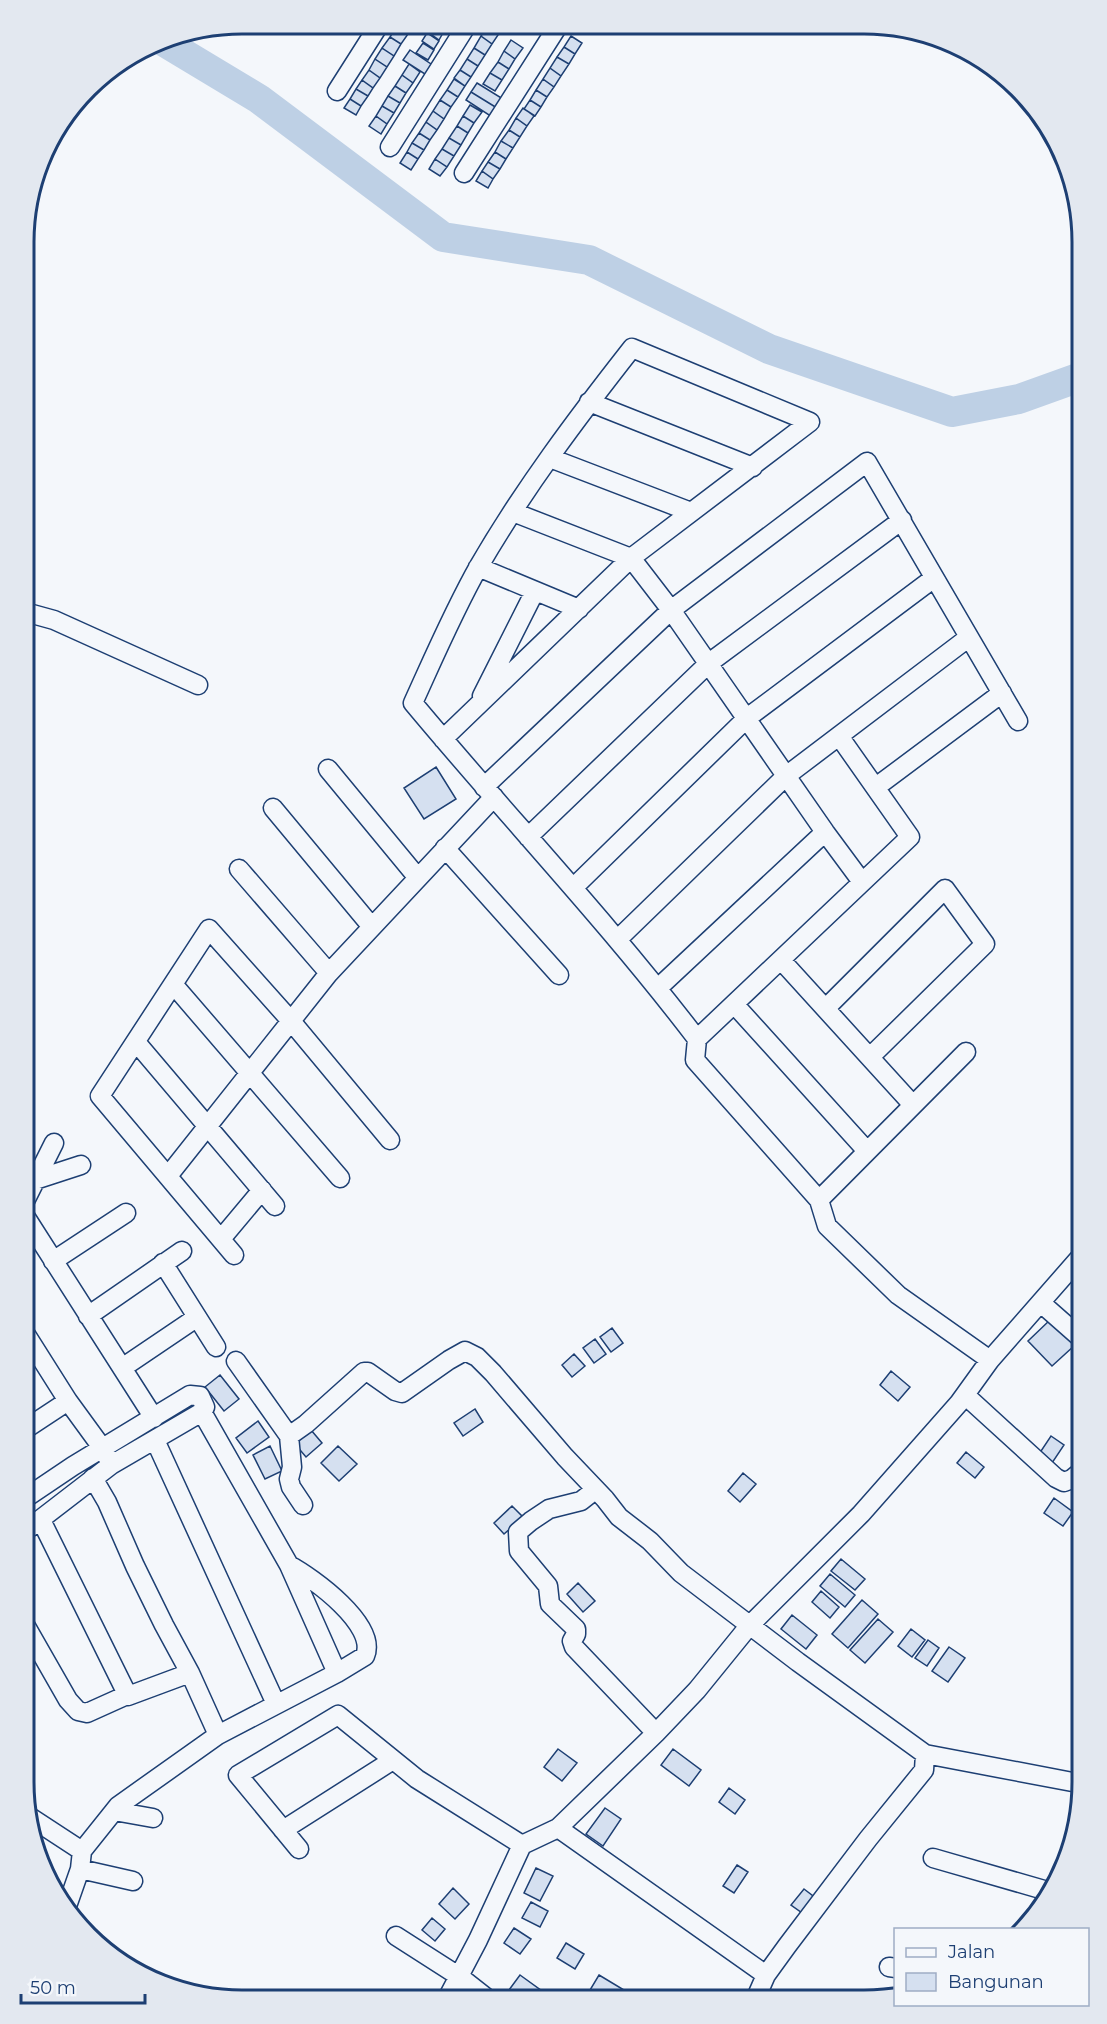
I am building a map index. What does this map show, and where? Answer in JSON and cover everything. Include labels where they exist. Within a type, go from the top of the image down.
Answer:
[{"type":"street","points":[[464,173],[553,34]]},
{"type":"street","points":[[337,91],[373,35]]},
{"type":"street","points":[[390,147],[460,35]]},
{"type":"street","points":[[443,739],[631,558],[810,422],[632,348],[550,458],[478,567],[413,703],[443,739],[528,837],[618,939],[697,1039]]},
{"type":"street","points":[[590,402],[753,467]]},
{"type":"street","points":[[550,458],[691,512]]},
{"type":"street","points":[[168,1176],[329,973],[445,848],[489,792],[671,610],[867,462],[1018,721]]},
{"type":"street","points":[[513,512],[631,558],[709,663],[862,882]]},
{"type":"street","points":[[528,837],[709,663],[902,520]]},
{"type":"street","points":[[478,567],[579,609]]},
{"type":"street","points":[[573,888],[747,718],[934,578]]},
{"type":"street","points":[[475,710],[535,591]]},
{"type":"street","points":[[34,614],[54,620],[198,685]]},
{"type":"street","points":[[618,939],[786,776],[969,638]]},
{"type":"street","points":[[876,787],[1002,693]]},
{"type":"street","points":[[839,736],[910,837],[697,1039],[695,1060],[819,1200],[827,1226],[898,1295],[990,1360]]},
{"type":"street","points":[[328,769],[418,878]]},
{"type":"street","points":[[273,807],[372,927]]},
{"type":"street","points":[[658,988],[825,832]]},
{"type":"street","points":[[445,848],[559,975]]},
{"type":"street","points":[[239,868],[329,973]]},
{"type":"street","points":[[826,1008],[945,889],[985,944],[870,1057]]},
{"type":"street","points":[[234,1255],[100,1096],[209,929],[291,1021],[390,1140]]},
{"type":"street","points":[[781,960],[913,1105]]},
{"type":"street","points":[[173,984],[339,1178]]},
{"type":"street","points":[[734,1004],[867,1151]]},
{"type":"street","points":[[135,1042],[275,1206]]},
{"type":"street","points":[[819,1200],[966,1052]]},
{"type":"street","points":[[35,1180],[54,1143]]},
{"type":"street","points":[[35,1180],[81,1165]]},
{"type":"street","points":[[221,1239],[262,1190]]},
{"type":"street","points":[[53,1261],[126,1214]]},
{"type":"street","points":[[34,1230],[154,1418]]},
{"type":"street","points":[[88,1316],[182,1251]]},
{"type":"street","points":[[162,1263],[216,1347]]},
{"type":"street","points":[[452,1990],[522,1845],[558,1828],[697,1690],[749,1626],[861,1514],[965,1395],[990,1360],[1072,1265]]},
{"type":"street","points":[[1041,1303],[1072,1330]]},
{"type":"street","points":[[122,1368],[196,1318]]},
{"type":"street","points":[[289,1436],[364,1372],[368,1372],[395,1391],[402,1393],[448,1360],[465,1351],[477,1357],[493,1373],[619,1517],[650,1541],[681,1573],[749,1626],[925,1754],[1072,1782]]},
{"type":"street","points":[[34,1352],[107,1457]]},
{"type":"street","points":[[236,1361],[289,1436],[292,1467],[289,1479],[291,1487],[303,1505]]},
{"type":"street","points":[[34,1492],[73,1466],[107,1457],[155,1440],[202,1412],[205,1407],[203,1400],[200,1396],[190,1395],[154,1418],[107,1457],[93,1478],[34,1525]]},
{"type":"street","points":[[965,1395],[1056,1478],[1064,1482],[1072,1479]]},
{"type":"street","points":[[34,1423],[68,1401]]},
{"type":"street","points":[[202,1412],[289,1565],[337,1673]]},
{"type":"street","points":[[155,1440],[276,1704]]},
{"type":"street","points":[[93,1478],[107,1502],[164,1625],[219,1735]]},
{"type":"street","points":[[595,1490],[581,1501],[549,1509],[531,1521],[518,1532],[519,1551],[548,1586],[550,1604],[576,1629],[572,1641],[574,1647],[656,1732]]},
{"type":"street","points":[[41,1520],[127,1695]]},
{"type":"street","points":[[70,1898],[80,1869],[82,1851],[118,1806],[219,1735],[365,1657],[368,1647],[366,1637],[348,1612],[322,1585],[289,1565]]},
{"type":"street","points":[[34,1640],[68,1700],[78,1711],[87,1713],[127,1695],[190,1673]]},
{"type":"street","points":[[298,1849],[238,1775],[338,1715],[417,1779],[522,1845]]},
{"type":"street","points":[[759,1990],[766,1975],[827,1891],[924,1770],[925,1754]]},
{"type":"street","points":[[283,1830],[393,1760]]},
{"type":"street","points":[[114,1811],[153,1818]]},
{"type":"street","points":[[38,1822],[82,1851]]},
{"type":"street","points":[[558,1828],[766,1975]]},
{"type":"street","points":[[933,1858],[1042,1889]]},
{"type":"street","points":[[80,1869],[133,1881]]},
{"type":"street","points":[[396,1936],[477,1990]]},
{"type":"building","points":[[391,35],[407,35],[401,44],[390,37]]},
{"type":"building","points":[[426,35],[430,35],[439,41],[434,49],[422,41]]},
{"type":"building","points":[[432,35],[442,35],[439,40]]},
{"type":"building","points":[[482,35],[498,35],[492,44]]},
{"type":"building","points":[[481,36],[492,44],[485,55],[474,48]]},
{"type":"building","points":[[571,36],[582,43],[575,54],[564,47]]},
{"type":"building","points":[[390,37],[401,44],[394,56],[382,48]]},
{"type":"building","points":[[511,40],[523,48],[515,59],[504,51]]},
{"type":"building","points":[[423,43],[434,50],[428,60],[416,53]]},
{"type":"building","points":[[564,47],[575,54],[569,64],[557,57]]},
{"type":"building","points":[[382,48],[394,56],[387,67],[375,59]]},
{"type":"building","points":[[474,48],[485,55],[478,66],[467,59]]},
{"type":"building","points":[[410,50],[434,66],[428,76],[403,60]]},
{"type":"building","points":[[504,51],[515,59],[509,69],[498,62]]},
{"type":"building","points":[[557,57],[569,64],[561,76],[550,68]]},
{"type":"building","points":[[375,59],[387,67],[380,78],[369,70]]},
{"type":"building","points":[[467,59],[478,66],[471,77],[460,70]]},
{"type":"building","points":[[498,62],[509,69],[502,80],[490,73]]},
{"type":"building","points":[[409,64],[420,72],[413,83],[402,75]]},
{"type":"building","points":[[550,68],[561,76],[554,87],[543,79]]},
{"type":"building","points":[[369,70],[380,78],[373,88],[362,80]]},
{"type":"building","points":[[460,70],[471,77],[465,86],[454,78]]},
{"type":"building","points":[[490,73],[502,80],[495,91],[483,84]]},
{"type":"building","points":[[402,75],[413,83],[406,93],[395,86]]},
{"type":"building","points":[[454,79],[465,86],[458,97],[447,90]]},
{"type":"building","points":[[543,79],[554,87],[547,97],[536,90]]},
{"type":"building","points":[[362,80],[373,88],[368,96],[356,89]]},
{"type":"building","points":[[477,83],[503,99],[497,108],[471,92]]},
{"type":"building","points":[[395,86],[406,93],[400,103],[388,96]]},
{"type":"building","points":[[356,89],[368,96],[361,106],[350,99]]},
{"type":"building","points":[[447,90],[458,97],[451,107],[440,100]]},
{"type":"building","points":[[536,90],[547,97],[541,107],[530,100]]},
{"type":"building","points":[[471,92],[497,108],[492,117],[466,100]]},
{"type":"building","points":[[388,96],[400,103],[394,113],[382,106]]},
{"type":"building","points":[[350,99],[361,106],[356,115],[344,108]]},
{"type":"building","points":[[440,100],[451,107],[444,119],[433,111]]},
{"type":"building","points":[[530,100],[541,107],[535,116],[524,109]]},
{"type":"building","points":[[470,105],[482,112],[474,123],[463,116]]},
{"type":"building","points":[[382,106],[394,113],[387,124],[376,116]]},
{"type":"building","points":[[523,108],[534,116],[527,126],[516,118]]},
{"type":"building","points":[[433,111],[444,119],[437,130],[426,122]]},
{"type":"building","points":[[376,116],[387,124],[381,134],[369,126]]},
{"type":"building","points":[[463,116],[474,123],[468,133],[457,126]]},
{"type":"building","points":[[516,118],[527,126],[520,137],[509,130]]},
{"type":"building","points":[[426,122],[437,130],[430,140],[419,133]]},
{"type":"building","points":[[457,126],[468,133],[461,145],[449,138]]},
{"type":"building","points":[[509,130],[520,137],[513,148],[501,141]]},
{"type":"building","points":[[419,133],[430,140],[424,150],[412,143]]},
{"type":"building","points":[[449,138],[461,145],[454,156],[442,149]]},
{"type":"building","points":[[501,141],[513,148],[506,159],[495,152]]},
{"type":"building","points":[[412,143],[424,150],[418,159],[407,152]]},
{"type":"building","points":[[442,149],[454,156],[447,167],[435,159]]},
{"type":"building","points":[[407,152],[418,159],[411,170],[400,163]]},
{"type":"building","points":[[495,152],[506,159],[500,169],[488,162]]},
{"type":"building","points":[[435,159],[447,167],[440,176],[429,169]]},
{"type":"building","points":[[488,162],[500,169],[493,179],[482,171]]},
{"type":"building","points":[[482,171],[493,179],[488,188],[476,181]]},
{"type":"building","points":[[436,767],[456,799],[424,819],[404,788]]},
{"type":"building","points":[[1051,1319],[1072,1342],[1072,1348],[1052,1366],[1028,1341]]},
{"type":"building","points":[[612,1328],[623,1343],[611,1352],[600,1337]]},
{"type":"building","points":[[595,1339],[606,1354],[594,1363],[583,1348]]},
{"type":"building","points":[[574,1354],[585,1366],[572,1377],[562,1365]]},
{"type":"building","points":[[891,1371],[910,1387],[898,1401],[880,1385]]},
{"type":"building","points":[[220,1375],[239,1399],[224,1411],[205,1387]]},
{"type":"building","points":[[475,1409],[483,1422],[463,1436],[454,1423]]},
{"type":"building","points":[[258,1421],[269,1437],[247,1453],[236,1438]]},
{"type":"building","points":[[311,1430],[322,1443],[306,1457],[295,1444]]},
{"type":"building","points":[[1051,1436],[1064,1445],[1052,1463],[1039,1454]]},
{"type":"building","points":[[270,1446],[282,1471],[265,1479],[253,1455]]},
{"type":"building","points":[[338,1446],[357,1464],[339,1481],[321,1463]]},
{"type":"building","points":[[966,1452],[984,1467],[975,1478],[957,1463]]},
{"type":"building","points":[[743,1473],[756,1484],[740,1502],[728,1491]]},
{"type":"building","points":[[1054,1498],[1072,1511],[1063,1526],[1044,1513]]},
{"type":"building","points":[[512,1506],[523,1517],[504,1534],[494,1523]]},
{"type":"building","points":[[841,1559],[865,1579],[855,1590],[831,1571]]},
{"type":"building","points":[[830,1574],[855,1595],[845,1607],[820,1586]]},
{"type":"building","points":[[578,1583],[595,1601],[583,1612],[567,1594]]},
{"type":"building","points":[[821,1591],[839,1607],[830,1618],[812,1602]]},
{"type":"building","points":[[862,1600],[878,1614],[848,1648],[832,1634]]},
{"type":"building","points":[[792,1615],[817,1635],[806,1649],[781,1629]]},
{"type":"building","points":[[878,1619],[893,1632],[865,1663],[850,1650]]},
{"type":"building","points":[[911,1629],[925,1640],[912,1657],[898,1646]]},
{"type":"building","points":[[928,1640],[939,1648],[927,1666],[915,1658]]},
{"type":"building","points":[[949,1647],[965,1658],[948,1682],[932,1671]]},
{"type":"building","points":[[558,1749],[577,1763],[562,1781],[544,1767]]},
{"type":"building","points":[[673,1749],[701,1770],[689,1786],[661,1765]]},
{"type":"building","points":[[729,1788],[745,1800],[735,1814],[719,1802]]},
{"type":"building","points":[[605,1808],[621,1819],[603,1846],[586,1834]]},
{"type":"building","points":[[737,1865],[748,1872],[734,1893],[723,1886]]},
{"type":"building","points":[[536,1868],[553,1876],[540,1901],[524,1893]]},
{"type":"building","points":[[453,1888],[469,1904],[455,1919],[439,1904]]},
{"type":"building","points":[[804,1889],[817,1899],[805,1915],[791,1905]]},
{"type":"building","points":[[531,1902],[548,1911],[540,1927],[522,1918]]},
{"type":"building","points":[[432,1918],[445,1929],[435,1941],[422,1930]]},
{"type":"building","points":[[514,1928],[531,1939],[520,1954],[504,1943]]},
{"type":"building","points":[[566,1943],[584,1954],[575,1969],[557,1958]]},
{"type":"building","points":[[520,1975],[541,1990],[509,1990]]},
{"type":"building","points":[[599,1975],[624,1990],[590,1990]]},
{"type":"waterway","points":[[173,47],[259,99],[443,237],[589,260],[769,349],[952,412],[1019,399],[1072,380]]}]
